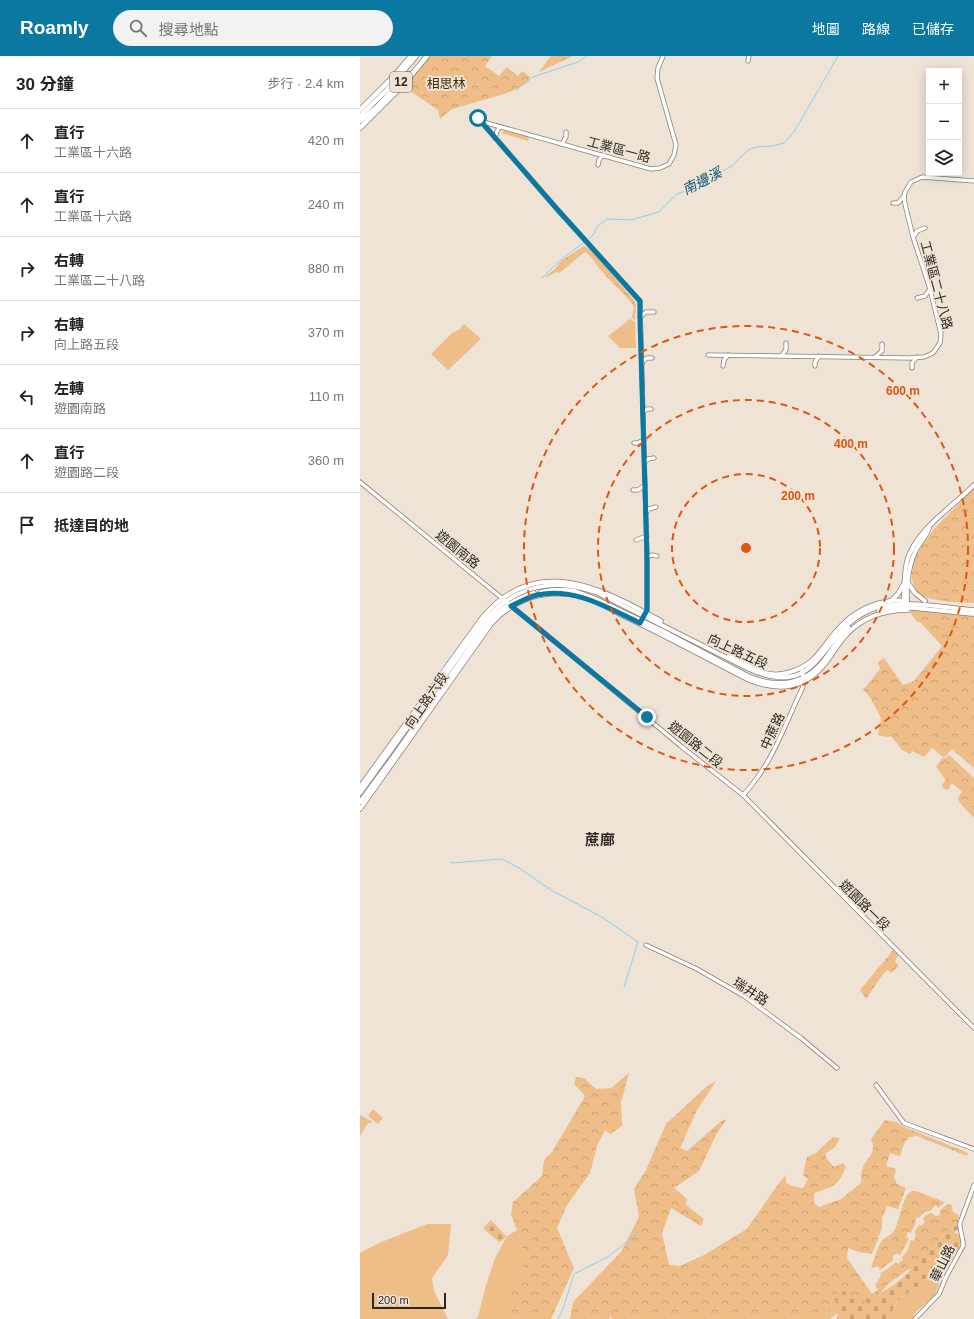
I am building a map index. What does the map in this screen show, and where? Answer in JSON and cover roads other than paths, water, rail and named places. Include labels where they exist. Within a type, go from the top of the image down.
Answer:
[{"type":"main road","name":"12","points":[[360,128],[395,75],[412,56]]},
{"type":"main road","name":"12","points":[[360,110],[375,105],[416,56]]},
{"type":"main road","name":"12","points":[[360,121],[412,71],[423,56]]},
{"type":"main road","name":"12","points":[[360,116],[403,85],[426,56]]},
{"type":"main road","points":[[906,605],[907,561],[911,552],[923,532],[974,485]]},
{"type":"main road","points":[[891,601],[906,583]]},
{"type":"main road","points":[[906,583],[925,601]]},
{"type":"main road","name":"向上路五段","points":[[507,602],[522,592],[539,587],[550,585],[568,585],[584,588],[645,614],[761,674],[774,678],[803,675]]},
{"type":"main road","name":"向上路五段","points":[[507,602],[536,593],[552,590],[566,590],[575,592],[596,599],[758,680],[771,683],[783,683],[818,667],[844,632],[853,624],[886,608],[906,605],[974,610]]},
{"type":"main road","name":"向上路五段","points":[[641,622],[749,680],[764,685],[777,687],[797,684],[812,661],[836,631],[849,619],[866,608],[891,601],[906,605],[974,614]]},
{"type":"main road","name":"向上路六段","points":[[360,787],[482,618],[489,610],[507,602]]},
{"type":"main road","name":"向上路六段","points":[[360,793],[485,620],[499,606],[507,602]]},
{"type":"main road","name":"向上路六段","points":[[360,802],[488,622],[507,602]]},
{"type":"main road","name":"向上路六段","points":[[360,809],[490,624],[502,612],[507,602]]},
{"type":"street","name":"工業區一路","points":[[495,138],[478,118],[487,123],[655,169],[666,165],[672,159],[676,148],[676,142],[657,78],[658,68],[664,56]]},
{"type":"street","points":[[748,61],[749,56]]},
{"type":"street","points":[[500,126],[495,138],[640,301],[647,536],[645,614],[641,622]]},
{"type":"street","points":[[562,144],[566,137],[566,132]]},
{"type":"street","points":[[598,165],[599,160],[603,155]]},
{"type":"street","points":[[893,203],[898,203],[904,196],[907,187],[913,180],[922,177],[974,181]]},
{"type":"street","name":"工業區二十八路","points":[[708,355],[927,357],[934,352],[940,343],[941,332],[930,289],[913,237],[904,196]]},
{"type":"street","points":[[913,237],[917,231],[924,228]]},
{"type":"street","points":[[917,298],[925,296],[930,289]]},
{"type":"street","points":[[640,320],[643,313],[649,311],[654,312]]},
{"type":"street","points":[[941,332],[943,327],[950,323]]},
{"type":"street","points":[[782,355],[786,350],[786,343]]},
{"type":"street","points":[[875,357],[881,352],[882,344]]},
{"type":"street","points":[[723,366],[724,360],[728,355]]},
{"type":"street","points":[[815,366],[815,362],[819,356]]},
{"type":"street","points":[[912,368],[912,363],[917,357]]},
{"type":"street","points":[[642,365],[643,361],[652,358]]},
{"type":"street","points":[[643,413],[647,409],[651,409]]},
{"type":"street","points":[[634,443],[644,440]]},
{"type":"street","points":[[644,462],[648,459],[654,458]]},
{"type":"street","name":"遊園南路","points":[[360,482],[544,632]]},
{"type":"street","points":[[633,490],[638,490],[645,485]]},
{"type":"street","points":[[646,512],[649,509],[656,507]]},
{"type":"street","points":[[636,540],[647,536]]},
{"type":"street","points":[[647,557],[652,555],[657,556]]},
{"type":"street","name":"遊園路二段","points":[[544,632],[743,795]]},
{"type":"street","name":"中蔗路","points":[[743,795],[764,769],[772,755],[802,689],[803,675]]},
{"type":"street","points":[[797,684],[802,689]]},
{"type":"street","name":"遊園路一段","points":[[743,795],[974,1028]]},
{"type":"street","name":"瑞井路","points":[[646,945],[697,969],[744,996],[801,1038],[837,1068]]},
{"type":"street","points":[[876,1085],[904,1123],[974,1149]]},
{"type":"street","name":"華山路","points":[[915,1319],[938,1294],[963,1246],[960,1223],[974,1185]]},
{"type":"waterway","points":[[516,90],[533,77],[578,62],[587,56]]},
{"type":"waterway","name":"南邊溪","points":[[587,240],[593,235],[598,226],[607,219],[631,220],[659,212],[677,194],[701,185],[733,165],[748,150],[756,147],[773,146],[784,143],[794,132],[838,56]]},
{"type":"waterway","name":"南邊溪","points":[[542,278],[564,257],[585,242]]},
{"type":"waterway","points":[[451,863],[502,859],[519,868],[551,890],[600,916],[638,942],[624,987]]},
{"type":"waterway","points":[[558,1319],[563,1309],[574,1274],[609,1256],[639,1232]]},
{"type":"district","name":"蔗廍","points":[[600,840]]},
{"type":"park label","name":"相思林","points":[[446,83]]}]
